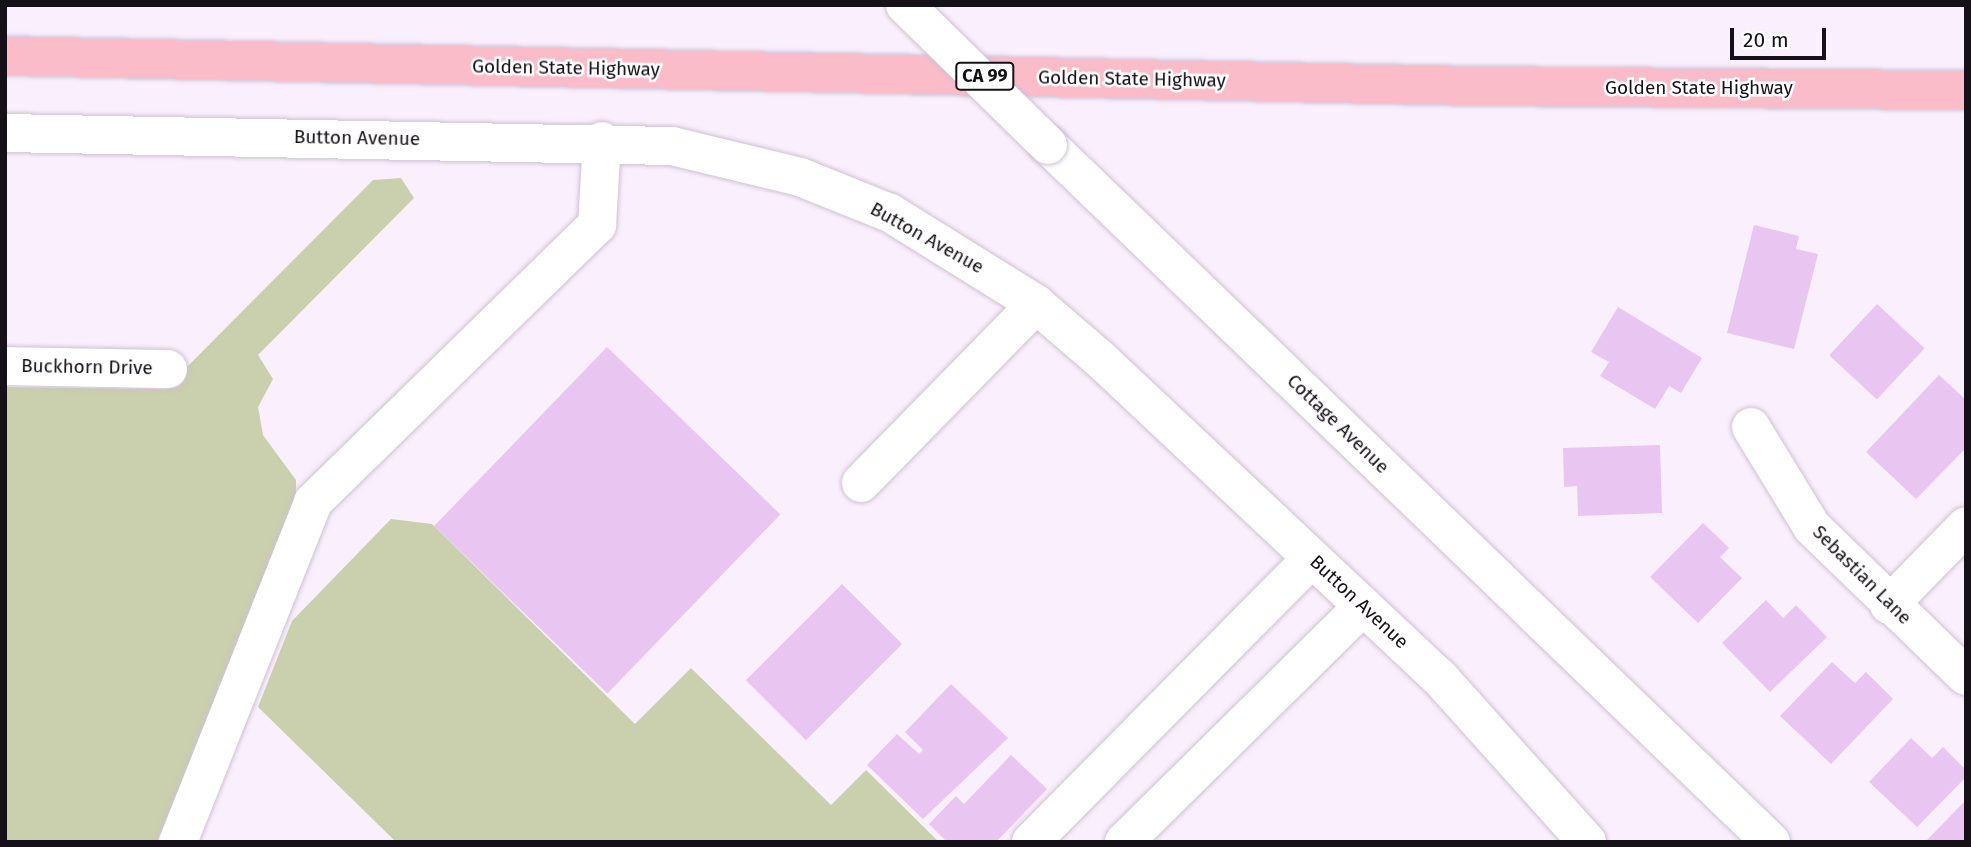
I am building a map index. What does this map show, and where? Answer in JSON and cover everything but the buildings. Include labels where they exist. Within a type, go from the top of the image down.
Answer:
[{"type":"highway","name":"Golden State Highway","points":[[5,56],[1465,86],[1966,90]]},
{"type":"street","name":"Cottage Avenue","points":[[905,5],[1771,842]]},
{"type":"street","name":"Button Avenue","points":[[5,133],[601,141],[672,146],[800,177],[890,213],[1036,304],[1363,606],[1505,746],[1587,842]]},
{"type":"street","points":[[178,842],[313,502],[597,225],[601,141]]},
{"type":"street","points":[[861,483],[1036,304]]},
{"type":"street","name":"Buckhorn Drive","points":[[5,366],[168,369]]},
{"type":"street","name":"Sebastian Lane","points":[[1751,427],[1812,527],[1889,605],[1966,676]]},
{"type":"street","points":[[1889,605],[1966,526]]},
{"type":"street","points":[[1031,842],[1311,559]]},
{"type":"street","points":[[1124,842],[1363,606]]},
{"type":"green space","points":[[401,178],[414,198],[258,355],[273,379],[258,407],[263,435],[296,480],[296,498],[157,842],[5,842],[5,387],[165,389],[373,180]]},
{"type":"green space","points":[[391,519],[432,524],[635,724],[691,668],[831,805],[866,770],[939,842],[396,842],[258,707],[292,621]]}]
